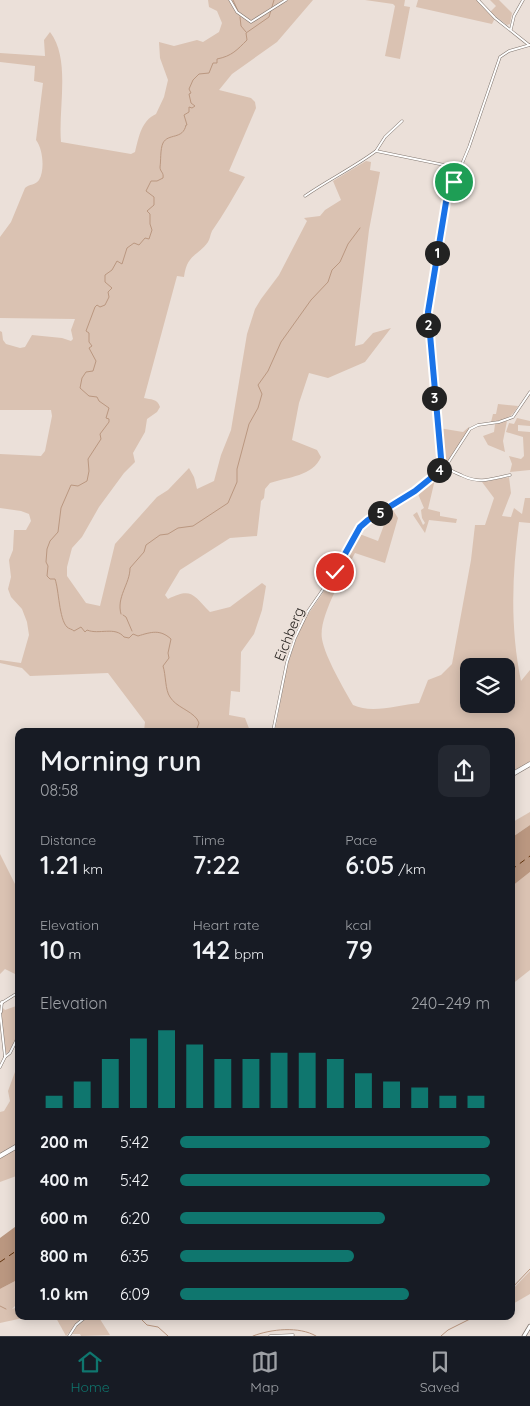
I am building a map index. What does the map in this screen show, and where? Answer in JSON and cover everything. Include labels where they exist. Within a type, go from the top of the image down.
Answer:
[{"type":"main road","points":[[515,773],[530,764]]},
{"type":"main road","points":[[0,1156],[15,1147]]},
{"type":"main road","points":[[524,1336],[530,1326]]},
{"type":"street","points":[[230,0],[237,12],[249,22],[255,21],[286,0]]},
{"type":"street","points":[[478,0],[495,18],[530,45]]},
{"type":"street","points":[[511,29],[514,16],[522,0]]},
{"type":"street","points":[[442,469],[428,312],[446,202],[500,57],[510,51],[530,45]]},
{"type":"street","points":[[305,196],[325,182],[354,167],[376,151],[385,137],[402,121]]},
{"type":"street","points":[[376,151],[460,168]]},
{"type":"street","points":[[442,469],[470,430],[478,425],[508,419],[515,414],[530,392]]},
{"type":"street","points":[[446,466],[451,472],[471,480],[485,480],[510,475]]},
{"type":"street","name":"Eichberg","points":[[274,728],[286,662],[295,638],[308,611],[335,572],[360,527],[415,491],[442,469]]},
{"type":"street","points":[[5,1057],[0,1012],[1,1003],[15,994]]},
{"type":"street","points":[[0,1067],[15,1043]]},
{"type":"street","points":[[69,1336],[76,1325],[82,1320]]},
{"type":"street","points":[[270,1336],[293,1335]]},
{"type":"shaded area","points":[[208,0],[313,0],[277,42],[232,74],[219,90],[251,98],[255,102],[256,108],[229,171],[245,177],[212,231],[208,242],[187,264],[184,277],[177,276],[144,398],[155,401],[160,407],[157,412],[147,419],[145,432],[133,453],[135,462],[124,473],[99,507],[82,537],[72,548],[67,567],[67,576],[86,603],[100,606],[115,544],[157,497],[168,490],[189,468],[197,489],[214,481],[221,455],[231,430],[247,334],[255,309],[279,275],[307,221],[304,218],[320,216],[325,210],[341,200],[333,181],[366,161],[371,162],[370,170],[380,172],[369,230],[355,346],[363,344],[373,333],[391,328],[365,362],[328,378],[309,373],[299,403],[292,440],[317,450],[321,457],[306,472],[270,483],[265,489],[264,498],[261,501],[257,536],[230,538],[180,570],[165,595],[168,599],[187,593],[196,597],[210,612],[230,607],[262,583],[266,586],[262,610],[254,634],[241,652],[240,692],[231,691],[229,715],[245,718],[249,728],[144,728],[145,722],[108,673],[30,676],[22,668],[0,663],[0,660],[21,663],[29,635],[22,609],[11,597],[8,589],[11,577],[9,560],[13,550],[14,530],[26,530],[31,521],[29,514],[0,508],[0,454],[41,456],[45,451],[52,416],[51,410],[0,410],[0,331],[6,344],[20,348],[25,347],[32,335],[62,338],[71,341],[73,339],[71,330],[75,319],[0,318],[0,237],[11,222],[25,188],[38,182],[42,171],[42,154],[36,140],[43,83],[34,81],[35,66],[0,62],[0,53],[45,56],[44,40],[50,32],[56,43],[62,70],[61,142],[131,154],[135,152],[139,135],[144,125],[156,114],[164,97],[168,80],[160,58],[159,42],[174,46],[197,40],[203,42],[219,32],[222,23],[217,11],[209,7]]},
{"type":"shaded area","points":[[365,0],[405,0],[404,6],[410,7],[400,59],[385,56],[395,6],[393,4]]},
{"type":"shaded area","points":[[418,0],[478,0],[495,18],[492,24],[416,7]]},
{"type":"shaded area","points":[[490,0],[499,0],[512,13],[510,24],[507,25],[490,12],[496,6]]},
{"type":"shaded area","points":[[498,404],[518,406],[507,418],[491,422],[493,414],[496,414]]},
{"type":"shaded area","points":[[517,418],[530,421],[530,426],[518,425],[518,431],[530,432],[530,470],[510,472],[512,464],[509,456],[521,459],[524,456],[523,437],[506,432],[509,423],[514,424]]},
{"type":"shaded area","points":[[507,421],[503,441],[505,452],[488,445],[483,436],[494,432],[495,424]]},
{"type":"shaded area","points":[[469,427],[447,463],[444,464],[439,428],[463,432]]},
{"type":"shaded area","points":[[436,475],[428,509],[440,512],[440,516],[457,519],[456,523],[429,520],[425,533],[413,515],[417,512],[423,525],[425,523],[421,510],[424,508],[418,494]]},
{"type":"shaded area","points":[[509,477],[511,493],[502,516],[511,517],[514,508],[522,514],[525,498],[530,498],[530,523],[519,522],[513,601],[517,661],[521,681],[530,670],[530,763],[515,771],[515,728],[276,728],[287,665],[302,623],[338,571],[357,533],[378,541],[387,517],[387,511],[391,507],[398,518],[385,563],[355,553],[328,607],[324,619],[322,639],[335,673],[353,705],[360,708],[377,709],[419,703],[428,680],[441,675],[452,664],[471,560],[475,525],[485,525],[494,498],[482,482]]},
{"type":"shaded area","points":[[530,812],[530,825],[515,835],[515,821]]},
{"type":"shaded area","points":[[530,825],[530,872],[515,884],[515,835]]},
{"type":"shaded area","points":[[0,854],[15,884],[15,974],[5,969],[0,974]]},
{"type":"shaded area","points":[[530,872],[530,970],[515,982],[515,884]]},
{"type":"shaded area","points":[[15,1006],[15,1041],[9,1052],[6,1053],[2,1007],[5,1010]]},
{"type":"shaded area","points":[[15,1072],[15,1146],[0,1155],[0,1112],[4,1111],[10,1101],[8,1091]]},
{"type":"shaded area","points":[[15,1149],[15,1176],[0,1182],[0,1158]]},
{"type":"shaded area","points":[[15,1227],[15,1281],[0,1289],[0,1238]]},
{"type":"shaded area","points":[[530,1271],[530,1294],[515,1303],[515,1287]]},
{"type":"shaded area","points":[[15,1281],[15,1306],[12,1309],[15,1308],[15,1320],[0,1323],[0,1289]]},
{"type":"shaded area","points":[[57,1320],[81,1320],[66,1336]]},
{"type":"shaded area","points":[[84,1320],[101,1320],[110,1335],[81,1336],[80,1334],[72,1334]]},
{"type":"waterway","points":[[233,0],[239,13]]},
{"type":"waterway","points":[[197,728],[199,723],[197,719],[179,706],[168,694],[163,666],[169,658],[168,653],[171,639],[159,633],[138,636],[133,634],[129,638],[112,631],[97,632],[87,630],[85,632],[81,627],[74,631],[68,628],[62,618],[55,579],[50,579],[47,576],[47,549],[50,541],[58,532],[61,508],[71,485],[78,486],[87,481],[89,471],[88,459],[101,439],[100,434],[109,422],[109,419],[106,418],[109,408],[99,401],[97,397],[89,396],[80,388],[82,378],[86,372],[93,371],[96,361],[89,348],[92,346],[89,342],[89,333],[86,331],[95,307],[97,305],[100,307],[105,305],[109,297],[108,292],[112,288],[105,282],[105,275],[112,270],[117,261],[122,264],[127,248],[134,243],[139,245],[145,238],[149,239],[152,230],[150,214],[147,211],[154,205],[154,197],[146,191],[151,181],[163,178],[160,167],[163,143],[168,138],[182,133],[187,125],[184,115],[189,112],[189,107],[195,106],[191,103],[189,94],[191,93],[189,89],[193,80],[199,74],[209,73],[213,63],[217,63],[217,59],[237,50],[247,40],[246,33],[269,17],[274,0]]},
{"type":"waterway","points":[[240,17],[241,26],[246,32]]},
{"type":"waterway","points":[[121,614],[120,602],[130,568],[144,552],[146,545],[160,535],[168,534],[178,528],[193,526],[228,503],[237,482],[237,469],[249,424],[258,408],[262,394],[258,385],[268,371],[281,342],[311,300],[328,282],[332,270],[340,262],[348,244],[360,228]]},
{"type":"waterway","points":[[123,615],[126,617],[132,631]]},
{"type":"waterway","points":[[515,1285],[530,1269]]},
{"type":"waterway","points":[[0,1306],[6,1309]]},
{"type":"waterway","points":[[142,1320],[147,1325],[158,1327],[168,1336]]},
{"type":"waterway","points":[[441,1336],[448,1330],[468,1320]]},
{"type":"waterway","points":[[253,1336],[285,1330],[302,1331],[316,1336]]},
{"type":"ferry route","points":[[515,867],[530,856]]},
{"type":"ferry route","points":[[0,1262],[15,1252]]},
{"type":"route","points":[[335,572],[360,527],[415,491],[442,469],[430,354],[428,312],[446,202],[454,182]]}]
